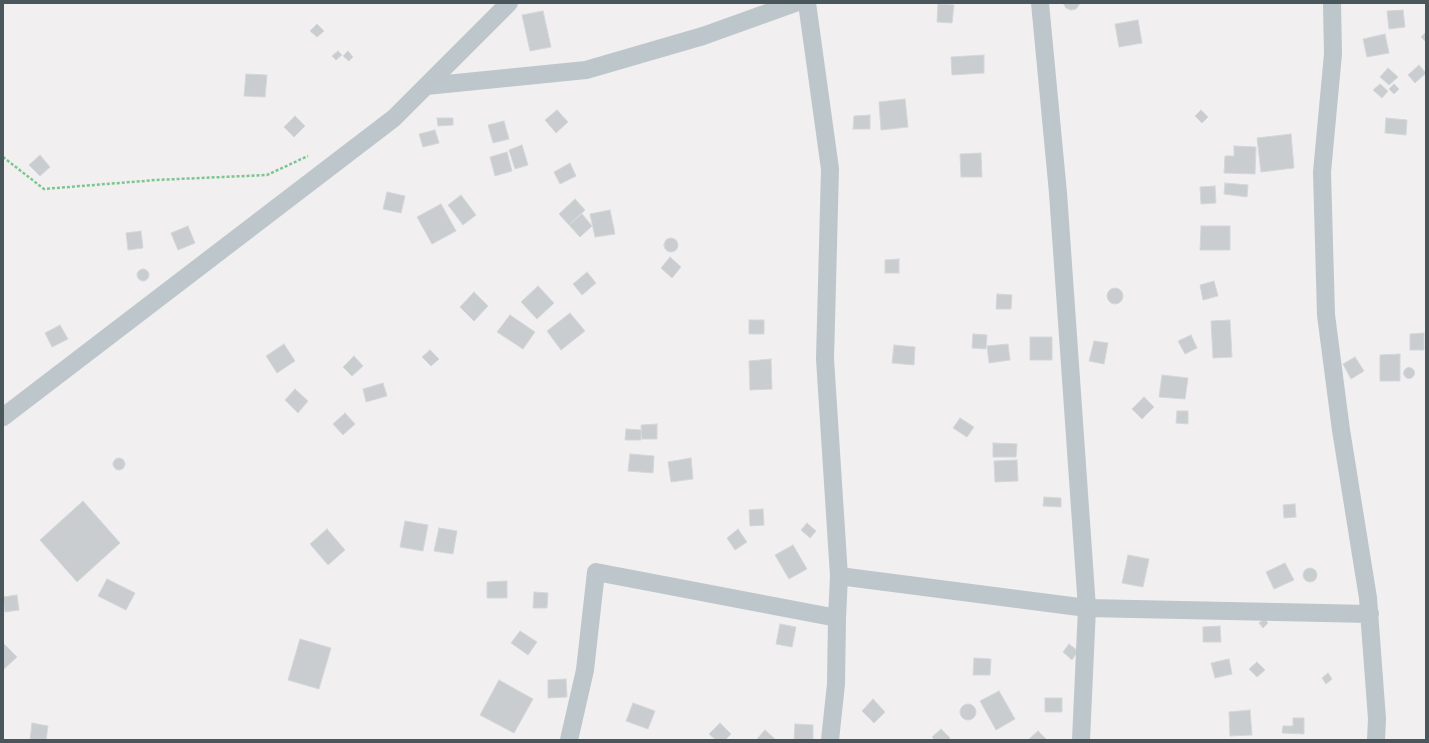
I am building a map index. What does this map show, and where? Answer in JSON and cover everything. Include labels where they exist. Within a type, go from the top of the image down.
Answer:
[{"type":"street","points":[[3,417],[394,118],[509,3]]},
{"type":"street","points":[[426,86],[586,70],[703,36],[796,3]]},
{"type":"street","points":[[807,3],[830,169],[825,359],[839,576],[836,684],[830,740]]},
{"type":"street","points":[[1040,3],[1058,193],[1087,608],[1081,740]]},
{"type":"street","points":[[1332,3],[1333,54],[1322,172],[1326,314],[1341,430],[1370,614],[1377,719],[1376,740]]},
{"type":"street","points":[[569,740],[585,670],[596,572],[837,618]]},
{"type":"street","points":[[839,576],[1087,608],[1370,614]]},
{"type":"path","points":[[3,157],[44,189],[156,180],[267,175],[309,156]]},
{"type":"building","points":[[1063,3],[1079,3],[1079,5],[1076,9],[1071,10],[1066,8]]},
{"type":"building","points":[[938,4],[954,5],[952,23],[937,22]]},
{"type":"building","points":[[1403,10],[1405,27],[1389,29],[1387,11]]},
{"type":"building","points":[[543,11],[551,47],[530,51],[522,15]]},
{"type":"building","points":[[1138,20],[1142,43],[1119,47],[1115,24]]},
{"type":"building","points":[[317,24],[324,31],[317,37],[310,31]]},
{"type":"building","points":[[1426,32],[1426,42],[1421,37]]},
{"type":"building","points":[[1385,34],[1389,53],[1367,57],[1363,39]]},
{"type":"building","points":[[338,51],[342,55],[336,60],[332,56]]},
{"type":"building","points":[[348,51],[353,57],[349,61],[343,56]]},
{"type":"building","points":[[984,55],[984,73],[952,75],[951,57]]},
{"type":"building","points":[[1419,65],[1426,73],[1415,83],[1408,75]]},
{"type":"building","points":[[1388,68],[1398,77],[1389,85],[1380,77]]},
{"type":"building","points":[[246,74],[267,75],[265,97],[244,96]]},
{"type":"building","points":[[1380,84],[1388,91],[1382,98],[1373,90]]},
{"type":"building","points":[[1394,84],[1399,89],[1394,94],[1389,89]]},
{"type":"building","points":[[905,99],[908,127],[881,130],[879,102]]},
{"type":"building","points":[[557,110],[568,122],[556,133],[545,120]]},
{"type":"building","points":[[1201,110],[1208,117],[1202,123],[1195,116]]},
{"type":"building","points":[[870,115],[870,129],[853,129],[854,116]]},
{"type":"building","points":[[295,116],[305,126],[294,137],[284,127]]},
{"type":"building","points":[[437,118],[453,118],[453,125],[438,126]]},
{"type":"building","points":[[1386,118],[1407,120],[1406,135],[1385,133]]},
{"type":"building","points":[[504,121],[509,139],[493,143],[488,125]]},
{"type":"building","points":[[435,130],[439,143],[423,147],[419,134]]},
{"type":"building","points":[[1291,134],[1294,168],[1261,172],[1257,138]]},
{"type":"building","points":[[522,145],[528,165],[515,169],[509,150]]},
{"type":"building","points":[[1234,146],[1256,147],[1255,174],[1224,173],[1225,156],[1234,156]]},
{"type":"building","points":[[507,152],[512,171],[495,176],[490,157]]},
{"type":"building","points":[[981,153],[982,177],[961,177],[960,154]]},
{"type":"building","points":[[40,155],[50,167],[40,176],[29,165]]},
{"type":"building","points":[[570,163],[576,176],[560,184],[554,172]]},
{"type":"building","points":[[1225,183],[1248,185],[1247,197],[1224,194]]},
{"type":"building","points":[[1215,186],[1216,203],[1201,204],[1200,187]]},
{"type":"building","points":[[387,192],[405,196],[401,213],[383,209]]},
{"type":"building","points":[[461,195],[476,215],[463,225],[448,205]]},
{"type":"building","points":[[575,199],[585,210],[569,225],[559,214]]},
{"type":"building","points":[[441,204],[456,231],[432,244],[417,217]]},
{"type":"building","points":[[610,210],[615,234],[595,237],[590,214]]},
{"type":"building","points":[[582,214],[592,226],[580,237],[569,225]]},
{"type":"building","points":[[188,226],[195,243],[178,250],[171,233]]},
{"type":"building","points":[[1201,226],[1230,226],[1230,250],[1200,250]]},
{"type":"building","points":[[141,231],[143,248],[128,250],[126,233]]},
{"type":"building","points":[[671,238],[676,240],[678,245],[676,250],[671,252],[666,250],[664,245],[666,240]]},
{"type":"building","points":[[670,257],[681,267],[672,278],[661,268]]},
{"type":"building","points":[[899,259],[899,273],[885,273],[885,260]]},
{"type":"building","points":[[143,269],[147,271],[149,275],[147,279],[143,281],[139,279],[137,275],[139,271]]},
{"type":"building","points":[[587,272],[596,283],[582,295],[573,284]]},
{"type":"building","points":[[1214,281],[1218,296],[1203,300],[1200,285]]},
{"type":"building","points":[[538,286],[554,303],[537,319],[521,302]]},
{"type":"building","points":[[1115,288],[1122,293],[1123,296],[1118,303],[1115,304],[1108,299],[1107,296],[1112,289]]},
{"type":"building","points":[[474,292],[488,306],[474,321],[460,307]]},
{"type":"building","points":[[997,294],[1012,295],[1011,309],[996,309]]},
{"type":"building","points":[[570,313],[585,331],[561,350],[547,331]]},
{"type":"building","points":[[510,315],[535,332],[523,349],[497,332]]},
{"type":"building","points":[[749,320],[764,320],[764,334],[749,334]]},
{"type":"building","points":[[1230,320],[1232,357],[1213,358],[1211,321]]},
{"type":"building","points":[[60,325],[68,339],[52,347],[45,333]]},
{"type":"building","points":[[1424,333],[1424,350],[1410,350],[1410,334]]},
{"type":"building","points":[[973,334],[987,335],[986,349],[972,348]]},
{"type":"building","points":[[1191,335],[1197,348],[1185,354],[1178,341]]},
{"type":"building","points":[[1030,337],[1052,337],[1052,360],[1030,360]]},
{"type":"building","points":[[1094,341],[1108,343],[1104,364],[1089,361]]},
{"type":"building","points":[[284,344],[295,361],[277,373],[266,356]]},
{"type":"building","points":[[1008,344],[1010,360],[989,363],[987,346]]},
{"type":"building","points":[[894,345],[915,347],[914,365],[892,363]]},
{"type":"building","points":[[430,350],[439,359],[431,366],[422,357]]},
{"type":"building","points":[[1400,354],[1400,381],[1380,381],[1380,355]]},
{"type":"building","points":[[354,356],[363,366],[352,376],[343,367]]},
{"type":"building","points":[[1355,357],[1364,371],[1351,379],[1343,364]]},
{"type":"building","points":[[771,359],[772,389],[750,390],[749,361]]},
{"type":"building","points":[[1407,368],[1411,368],[1413,369],[1413,377],[1407,378],[1404,375],[1404,371]]},
{"type":"building","points":[[1162,375],[1188,378],[1185,399],[1159,397]]},
{"type":"building","points":[[383,383],[387,396],[366,402],[363,389]]},
{"type":"building","points":[[295,389],[308,401],[298,413],[285,400]]},
{"type":"building","points":[[1144,397],[1154,407],[1142,419],[1132,409]]},
{"type":"building","points":[[1177,411],[1188,411],[1188,424],[1176,423]]},
{"type":"building","points":[[345,413],[355,424],[343,435],[333,424]]},
{"type":"building","points":[[960,418],[974,427],[967,437],[953,428]]},
{"type":"building","points":[[657,424],[657,439],[642,439],[641,425]]},
{"type":"building","points":[[626,429],[641,430],[641,440],[625,440]]},
{"type":"building","points":[[993,443],[1017,444],[1016,457],[993,457]]},
{"type":"building","points":[[630,454],[654,456],[653,473],[628,471]]},
{"type":"building","points":[[119,458],[123,460],[125,464],[123,468],[119,470],[115,468],[113,464],[115,460]]},
{"type":"building","points":[[691,458],[693,479],[671,482],[668,462]]},
{"type":"building","points":[[1017,460],[1018,481],[995,482],[994,461]]},
{"type":"building","points":[[1044,497],[1061,498],[1061,507],[1043,506]]},
{"type":"building","points":[[83,501],[120,543],[77,582],[40,540]]},
{"type":"building","points":[[1295,504],[1296,517],[1284,518],[1283,505]]},
{"type":"building","points":[[763,509],[764,525],[750,526],[749,510]]},
{"type":"building","points":[[405,521],[428,525],[423,551],[400,547]]},
{"type":"building","points":[[807,523],[816,531],[810,538],[801,530]]},
{"type":"building","points":[[439,528],[457,531],[453,554],[434,551]]},
{"type":"building","points":[[327,529],[345,550],[328,565],[310,544]]},
{"type":"building","points":[[738,529],[747,542],[735,550],[727,538]]},
{"type":"building","points":[[793,545],[807,569],[789,579],[775,555]]},
{"type":"building","points":[[1128,555],[1149,559],[1143,587],[1122,583]]},
{"type":"building","points":[[1285,563],[1294,580],[1274,589],[1266,572]]},
{"type":"building","points":[[1310,568],[1315,570],[1317,575],[1315,580],[1310,582],[1305,580],[1303,575],[1305,570]]},
{"type":"building","points":[[107,579],[135,593],[126,610],[98,596]]},
{"type":"building","points":[[507,581],[507,598],[487,598],[487,582]]},
{"type":"building","points":[[534,592],[548,593],[547,608],[533,608]]},
{"type":"building","points":[[17,595],[19,610],[5,612],[3,597]]},
{"type":"building","points":[[1264,619],[1268,623],[1263,628],[1259,623]]},
{"type":"building","points":[[780,624],[796,627],[792,647],[776,644]]},
{"type":"building","points":[[1220,626],[1221,642],[1203,642],[1203,627]]},
{"type":"building","points":[[520,631],[537,642],[528,655],[511,643]]},
{"type":"building","points":[[300,639],[331,648],[319,689],[288,680]]},
{"type":"building","points":[[3,643],[17,657],[3,670]]},
{"type":"building","points":[[1069,644],[1078,651],[1072,660],[1063,652]]},
{"type":"building","points":[[974,658],[991,659],[990,675],[973,675]]},
{"type":"building","points":[[1229,659],[1232,674],[1215,678],[1211,663]]},
{"type":"building","points":[[1257,662],[1265,670],[1257,677],[1249,669]]},
{"type":"building","points":[[1328,673],[1332,679],[1326,684],[1322,678]]},
{"type":"building","points":[[566,679],[567,697],[548,698],[548,680]]},
{"type":"building","points":[[499,680],[533,699],[514,733],[480,715]]},
{"type":"building","points":[[999,691],[1015,719],[996,730],[980,701]]},
{"type":"building","points":[[1045,698],[1062,698],[1062,712],[1045,712]]},
{"type":"building","points":[[873,699],[885,712],[874,723],[862,711]]},
{"type":"building","points":[[633,703],[655,711],[648,729],[626,721]]},
{"type":"building","points":[[968,704],[974,706],[976,712],[974,718],[968,720],[962,718],[960,712],[962,706]]},
{"type":"building","points":[[1250,710],[1252,735],[1230,736],[1229,712]]},
{"type":"building","points":[[1293,718],[1304,718],[1304,734],[1282,733],[1283,726],[1293,726]]},
{"type":"building","points":[[32,723],[48,726],[46,740],[30,740]]},
{"type":"building","points":[[720,723],[731,734],[725,740],[716,740],[709,734]]},
{"type":"building","points":[[795,724],[813,725],[813,740],[794,740]]},
{"type":"building","points":[[941,729],[950,738],[948,740],[935,740],[932,737]]},
{"type":"building","points":[[765,730],[775,739],[756,740]]},
{"type":"building","points":[[1038,731],[1047,740],[1028,740]]}]
